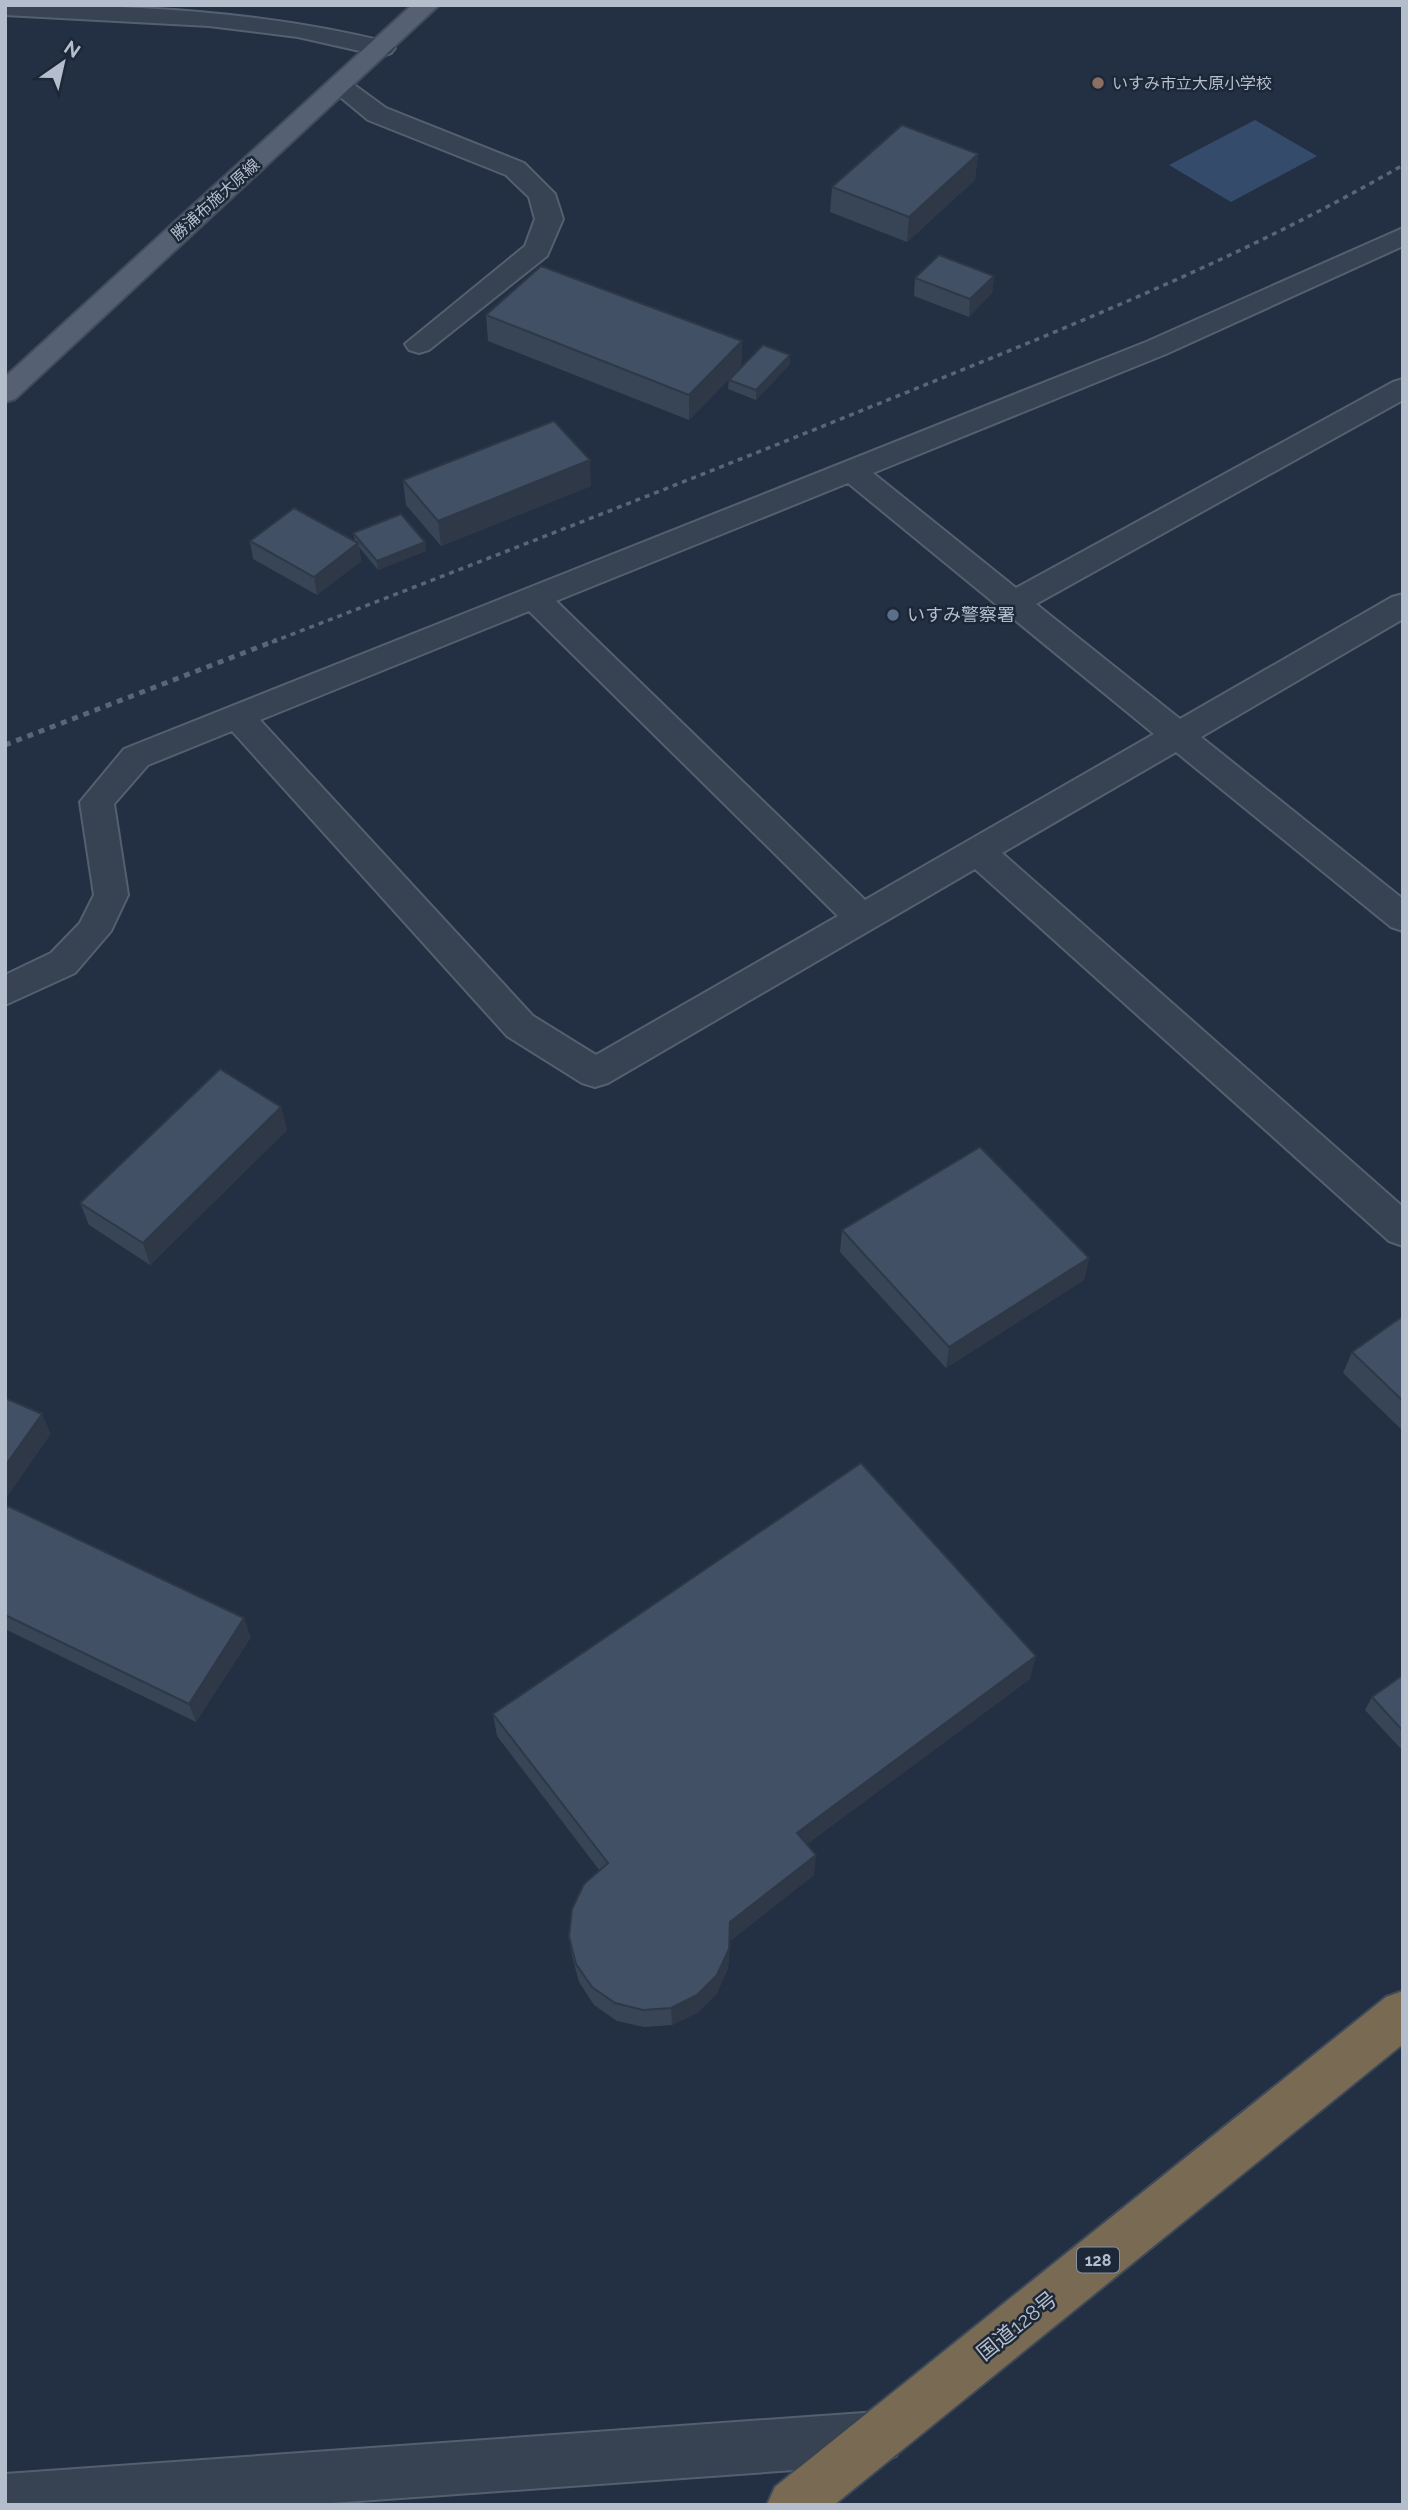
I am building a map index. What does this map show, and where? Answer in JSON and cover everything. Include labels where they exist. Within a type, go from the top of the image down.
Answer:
[{"type":"highway","name":"国道128号","points":[[793,2505],[1403,2014]]},
{"type":"main road","name":"勝浦布施大原線","points":[[5,393],[427,5]]},
{"type":"street","points":[[5,7],[209,18],[298,29],[382,48]]},
{"type":"street","points":[[340,86],[377,114],[515,169],[542,194],[546,206],[549,219],[537,250],[419,344]]},
{"type":"street","points":[[5,991],[63,963],[94,931],[111,895],[97,802],[136,757],[1156,348],[1402,237]]},
{"type":"street","points":[[1013,603],[1403,388]]},
{"type":"street","points":[[852,471],[1177,735],[1394,899]]},
{"type":"street","points":[[534,598],[862,918]]},
{"type":"street","points":[[236,715],[520,1026],[595,1073],[1403,605]]},
{"type":"street","points":[[977,851],[1403,1230]]},
{"type":"street","points":[[5,2500],[878,2438]]},
{"type":"water","points":[[1255,120],[1317,156],[1231,202],[1169,165]]},
{"type":"building","points":[[902,125],[978,154],[909,217],[832,187]]},
{"type":"building","points":[[939,255],[994,276],[970,299],[915,278]]},
{"type":"building","points":[[541,266],[742,341],[689,395],[486,315]]},
{"type":"building","points":[[763,345],[790,355],[756,390],[729,380]]},
{"type":"building","points":[[554,421],[590,460],[438,521],[403,480]]},
{"type":"building","points":[[294,508],[358,543],[314,577],[250,541]]},
{"type":"building","points":[[401,514],[425,542],[377,561],[353,533]]},
{"type":"building","points":[[220,1069],[281,1107],[143,1243],[80,1203]]},
{"type":"building","points":[[980,1147],[1089,1258],[949,1347],[842,1230]]},
{"type":"building","points":[[1403,1316],[1403,1401],[1352,1352]]},
{"type":"building","points":[[5,1398],[42,1414],[5,1466]]},
{"type":"building","points":[[861,1463],[1036,1656],[797,1833],[816,1855],[730,1922],[729,1949],[717,1975],[697,1995],[671,2008],[643,2010],[615,2003],[592,1987],[576,1964],[569,1937],[572,1909],[584,1884],[608,1863],[493,1714]]},
{"type":"building","points":[[8,1506],[244,1618],[189,1704],[5,1615],[5,1510]]},
{"type":"building","points":[[1403,1675],[1403,1731],[1372,1697]]},
{"type":"railway","points":[[272,642],[751,455],[1098,314],[1222,259],[1403,165]]},
{"type":"railway","points":[[5,745],[277,640]]},
{"type":"place","name":"いすみ市立大原小学校","points":[[1098,83]]},
{"type":"place","name":"いすみ警察署","points":[[893,615]]}]
